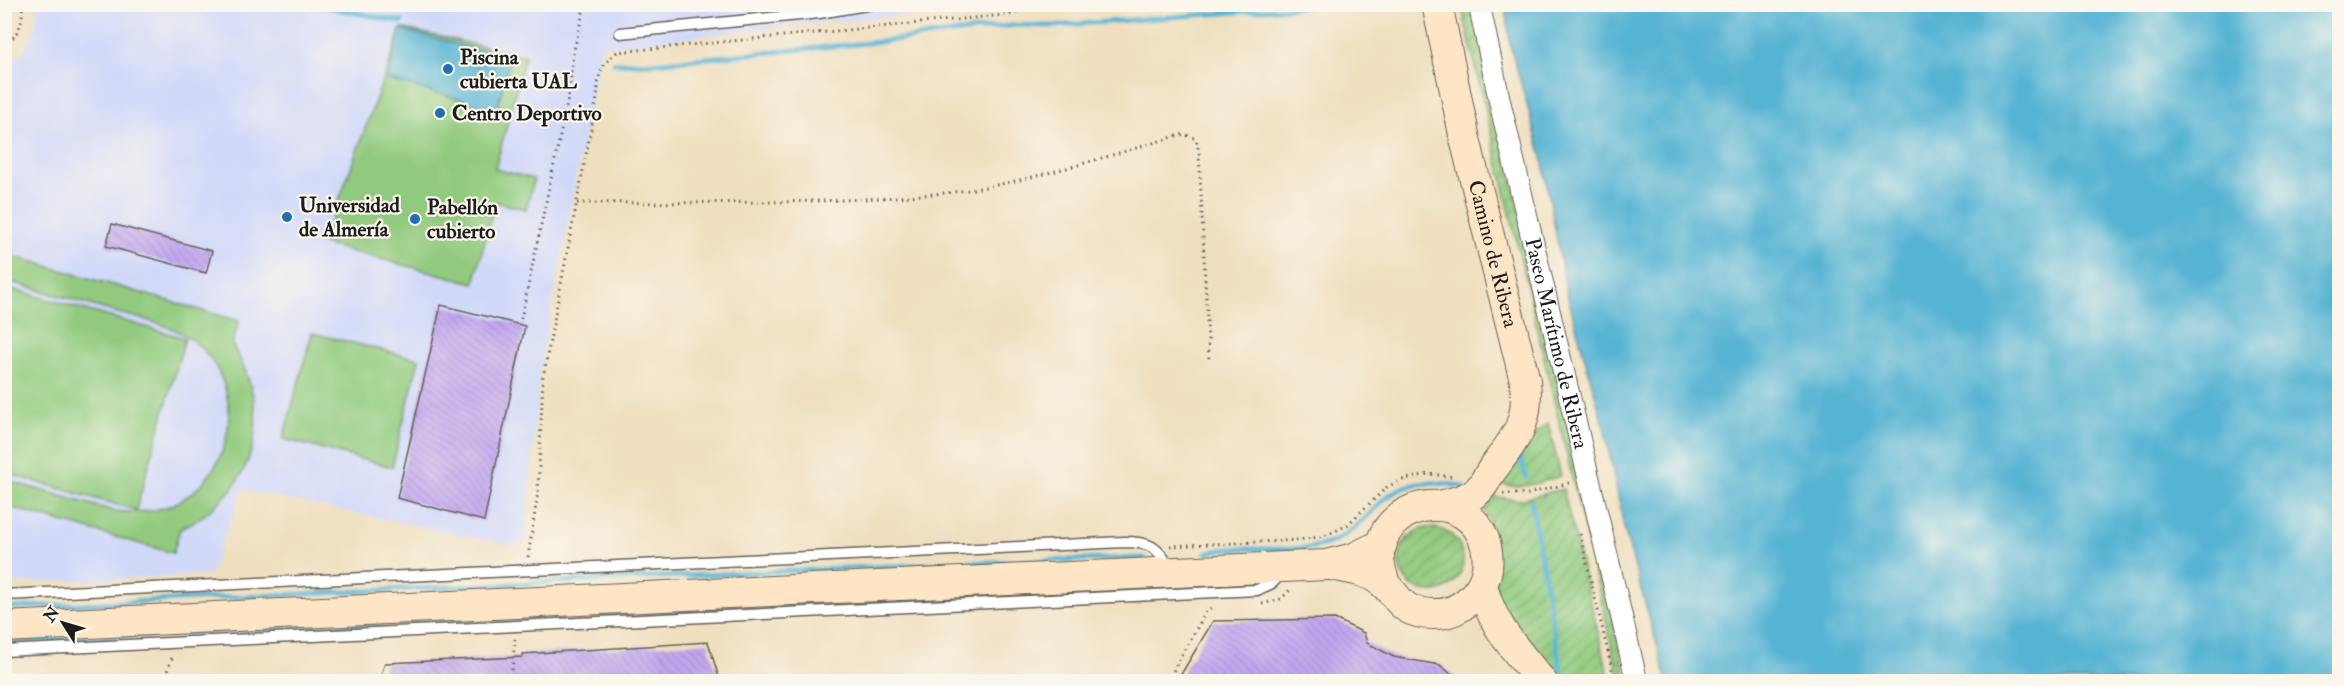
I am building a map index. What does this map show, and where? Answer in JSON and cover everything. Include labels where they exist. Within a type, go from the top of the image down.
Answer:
[{"type":"main road","name":"Camino de Ribera","points":[[1437,4],[1465,139],[1526,395],[1526,410],[1522,424],[1480,488]]},
{"type":"main road","points":[[1385,585],[1380,566],[1382,543],[1387,531],[1398,518],[1412,509],[1440,506],[1460,500],[1480,488]]},
{"type":"main road","points":[[1477,526],[1476,502],[1480,488]]},
{"type":"main road","points":[[1304,566],[1366,573],[1385,585],[1402,606],[1412,610],[1442,614],[1456,609],[1466,604],[1482,585],[1487,571],[1488,554],[1484,538],[1477,526],[1460,511],[1440,506]]},
{"type":"main road","points":[[4,627],[1304,566],[1354,558],[1382,543]]},
{"type":"main road","points":[[1482,585],[1490,612],[1501,633],[1542,681]]},
{"type":"main road","points":[[1456,609],[1479,617],[1501,633]]},
{"type":"street","name":"Paseo Marítimo de Ribera","points":[[1479,4],[1500,103],[1637,681]]},
{"type":"lane","points":[[620,33],[819,13],[872,4]]},
{"type":"lane","points":[[4,595],[1124,542],[1141,542],[1161,552],[1171,572]]},
{"type":"lane","points":[[4,651],[1257,590],[1304,566]]},
{"type":"path","points":[[4,46],[17,33],[21,24],[22,4]]},
{"type":"path","points":[[521,319],[569,94],[573,54],[585,4]]},
{"type":"path","points":[[527,570],[538,492],[543,377],[600,70],[605,61],[617,52],[1014,14],[1031,4]]},
{"type":"path","points":[[577,203],[838,200],[946,193],[1005,183],[1184,134],[1197,139],[1199,152],[1209,361]]},
{"type":"path","points":[[1480,488],[1510,495],[1528,494],[1569,483]]},
{"type":"path","points":[[1257,604],[1271,603],[1281,599],[1295,584],[1304,566]]},
{"type":"path","points":[[1169,681],[1175,666],[1206,612],[1212,607],[1224,606]]},
{"type":"path","points":[[511,681],[515,658],[515,625]]},
{"type":"path","points":[[163,681],[177,644]]},
{"type":"shaded area","name":"Universidad de Almería","points":[[38,5],[1013,5],[804,24],[601,47],[540,370],[525,540],[516,546],[242,490],[210,575],[5,583],[4,63],[22,54],[34,30]]},
{"type":"green space","points":[[1461,5],[1472,5],[1627,681],[1620,681]]},
{"type":"green space","name":"Centro Deportivo","points":[[402,28],[525,56],[495,169],[534,179],[526,209],[495,202],[474,283],[323,244]]},
{"type":"green space","points":[[5,254],[239,321],[232,345],[246,372],[254,399],[255,425],[251,450],[242,474],[227,495],[206,513],[180,529],[173,553],[5,506],[5,480],[114,511],[143,512],[172,505],[194,492],[210,474],[222,453],[228,430],[228,406],[223,383],[212,361],[195,342],[167,326],[5,280]]},
{"type":"green space","points":[[4,287],[185,338],[136,510],[5,473]]},
{"type":"green space","points":[[312,333],[419,359],[392,467],[283,439]]},
{"type":"green space","points":[[1548,423],[1561,476],[1521,486],[1512,486],[1497,481],[1524,446]]},
{"type":"green space","points":[[1563,489],[1610,681],[1562,681],[1498,602],[1489,521],[1484,510],[1488,496],[1520,500]]},
{"type":"green space","points":[[1431,528],[1449,533],[1454,537],[1458,542],[1463,560],[1458,578],[1454,583],[1449,587],[1431,592],[1413,587],[1408,583],[1404,578],[1399,560],[1404,542],[1408,537],[1413,533]]},
{"type":"water","points":[[1505,5],[2339,5],[2339,681],[1667,681],[1625,532],[1605,431],[1566,290],[1542,157],[1510,45]]},
{"type":"water","name":"Piscina cubierta UAL","points":[[400,29],[510,58],[497,109],[387,80]]},
{"type":"building","points":[[112,224],[212,251],[206,273],[106,246]]},
{"type":"building","points":[[441,305],[525,326],[484,521],[397,498]]},
{"type":"building","points":[[1335,619],[1364,633],[1367,643],[1394,657],[1440,665],[1460,681],[1177,681],[1213,621]]},
{"type":"building","points":[[708,642],[720,681],[379,681],[385,663],[523,657],[523,654]]},
{"type":"waterway","points":[[614,63],[653,63],[878,42],[1016,25],[1052,26],[1340,4]]},
{"type":"waterway","points":[[317,5],[402,22]]},
{"type":"waterway","points":[[1520,456],[1526,477]]},
{"type":"waterway","points":[[1206,553],[1236,549],[1314,547],[1343,536],[1388,496],[1398,490],[1430,483],[1464,487]]},
{"type":"waterway","points":[[1531,501],[1561,671]]},
{"type":"waterway","points":[[4,608],[955,563],[1144,558]]},
{"type":"waterway","points":[[4,642],[1253,583]]},
{"type":"place","name":"Piscina cubierta UAL","points":[[448,69]]},
{"type":"place","name":"Centro Deportivo","points":[[440,113]]},
{"type":"place","name":"Universidad de Almería","points":[[287,217]]},
{"type":"place","name":"Pabellón cubierto","points":[[415,219]]}]
